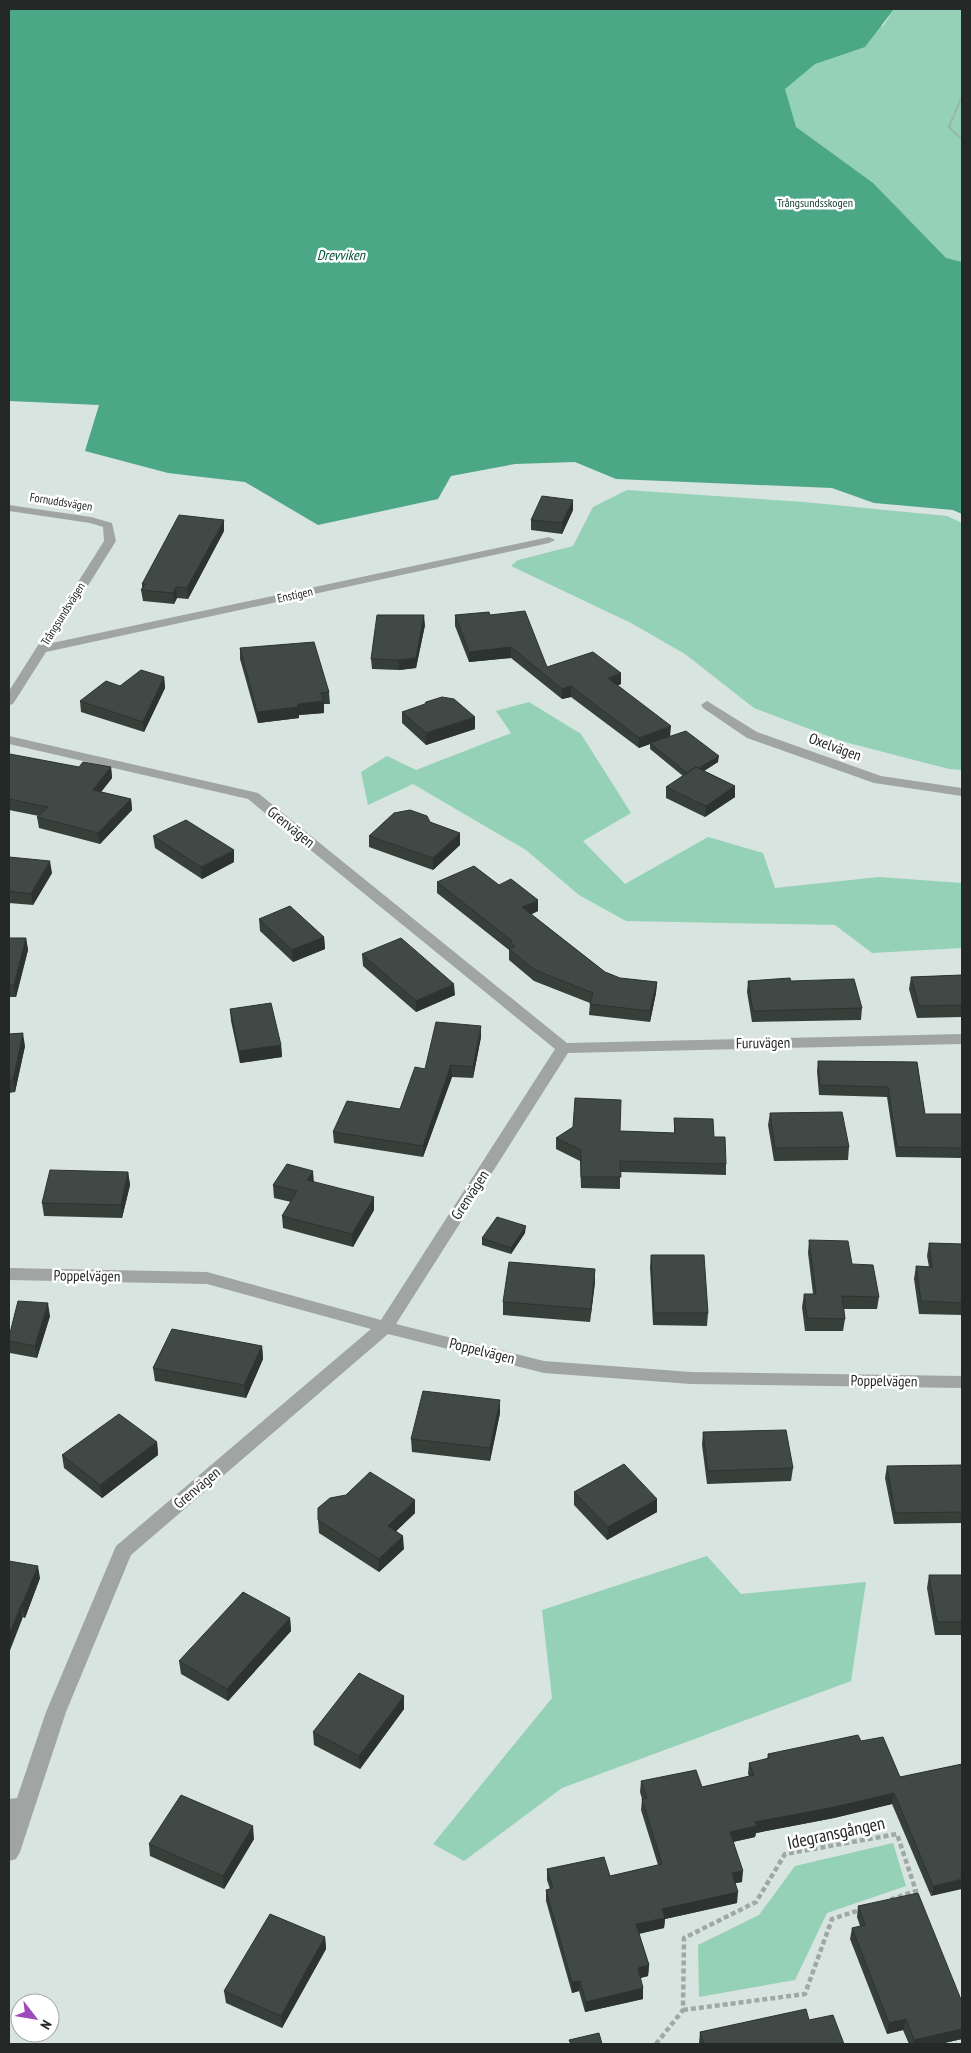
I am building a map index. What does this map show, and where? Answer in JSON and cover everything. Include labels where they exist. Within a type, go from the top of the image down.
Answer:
[{"type":"street","name":"Fornuddsvägen","points":[[9,508],[91,520],[108,525]]},
{"type":"street","name":"Trångsundsvägen","points":[[11,694],[110,541],[108,525]]},
{"type":"street","name":"Enstigen","points":[[41,649],[549,540]]},
{"type":"street","name":"Oxelvägen","points":[[707,705],[752,734],[879,780],[962,792]]},
{"type":"street","name":"Grenvägen","points":[[9,740],[253,796],[563,1048],[385,1328],[123,1551],[17,1807],[9,1852]]},
{"type":"street","name":"Furuvägen","points":[[563,1048],[962,1039]]},
{"type":"street","name":"Poppelvägen","points":[[9,1274],[207,1278],[385,1328],[544,1367],[691,1378],[962,1382]]},
{"type":"path","points":[[962,96],[949,127],[962,140]]},
{"type":"path","name":"Idegransgången","points":[[683,2010],[684,1938],[756,1902],[785,1854],[897,1834],[916,1891],[878,1904]]},
{"type":"path","points":[[656,2044],[683,2010],[805,1994],[832,1919],[869,1907]]},
{"type":"green space","name":"Trångsundsskogen","points":[[894,9],[962,9],[962,395],[580,49],[883,26]]},
{"type":"green space","points":[[627,490],[804,502],[947,516],[962,523],[962,770],[949,769],[841,741],[754,708],[685,654],[631,623],[511,566],[518,560],[573,546],[593,507]]},
{"type":"green space","points":[[529,702],[581,734],[631,813],[583,841],[625,884],[708,837],[763,853],[775,888],[879,877],[962,883],[962,948],[872,953],[835,925],[626,921],[579,895],[526,850],[413,784],[368,805],[361,772],[387,756],[416,770],[511,733],[496,711]]},
{"type":"green space","points":[[707,1556],[741,1594],[866,1582],[851,1681],[562,1788],[464,1861],[433,1844],[552,1698],[542,1610]]},
{"type":"green space","points":[[893,1843],[906,1886],[827,1913],[795,1980],[699,1997],[698,1945],[759,1915],[795,1866]]},
{"type":"water","name":"Drevviken","points":[[9,9],[894,9],[865,47],[815,64],[785,89],[796,127],[873,183],[946,258],[962,262],[962,514],[953,510],[874,503],[832,488],[616,479],[575,462],[515,464],[451,476],[438,499],[318,525],[245,482],[168,473],[85,451],[99,405],[9,401]]},
{"type":"building","points":[[542,496],[573,500],[562,523],[531,520]]},
{"type":"building","points":[[179,515],[224,520],[187,588],[176,587],[173,593],[141,590],[145,584],[142,584]]},
{"type":"building","points":[[525,611],[547,667],[593,652],[621,673],[608,678],[671,726],[639,738],[571,686],[562,689],[511,647],[469,652],[455,615],[489,612],[490,615]]},
{"type":"building","points":[[377,615],[424,615],[416,658],[399,660],[371,659]]},
{"type":"building","points":[[314,642],[329,692],[321,693],[324,701],[298,704],[298,707],[257,712],[240,648]]},
{"type":"building","points":[[141,670],[164,677],[143,722],[80,701],[106,681],[120,686]]},
{"type":"building","points":[[442,697],[454,699],[475,717],[426,733],[402,712],[426,702]]},
{"type":"building","points":[[686,731],[719,756],[687,773],[650,743]]},
{"type":"building","points":[[10,754],[79,767],[83,762],[111,767],[93,790],[131,799],[98,833],[37,817],[48,807],[9,799]]},
{"type":"building","points":[[696,767],[735,786],[706,806],[666,787]]},
{"type":"building","points":[[410,810],[427,816],[430,822],[460,833],[433,858],[369,836],[394,813]]},
{"type":"building","points":[[186,820],[234,850],[201,867],[153,836]]},
{"type":"building","points":[[9,857],[50,861],[31,894],[9,891]]},
{"type":"building","points":[[474,866],[499,885],[511,879],[538,900],[522,907],[605,972],[620,978],[657,982],[650,1011],[590,1004],[593,993],[535,970],[509,949],[515,946],[510,942],[512,941],[437,882]]},
{"type":"building","points":[[290,906],[324,937],[292,950],[259,919]]},
{"type":"building","points":[[9,938],[26,938],[14,985],[9,985]]},
{"type":"building","points":[[401,938],[454,984],[416,1001],[362,954]]},
{"type":"building","points":[[962,975],[962,1005],[919,1006],[911,977]]},
{"type":"building","points":[[790,978],[791,981],[854,979],[862,1008],[753,1011],[748,981]]},
{"type":"building","points":[[271,1003],[281,1045],[239,1051],[230,1009]]},
{"type":"building","points":[[436,1022],[481,1026],[473,1067],[451,1065],[423,1146],[333,1132],[347,1101],[400,1109],[415,1067],[425,1069]]},
{"type":"building","points":[[23,1033],[13,1080],[9,1080],[9,1034]]},
{"type":"building","points":[[818,1061],[917,1062],[925,1114],[962,1114],[962,1148],[897,1147],[888,1087],[820,1085]]},
{"type":"building","points":[[575,1098],[621,1100],[620,1131],[675,1133],[674,1118],[713,1119],[714,1137],[725,1137],[726,1164],[620,1161],[621,1177],[581,1177],[581,1150],[556,1138],[573,1127]]},
{"type":"building","points":[[842,1112],[849,1147],[775,1148],[770,1113]]},
{"type":"building","points":[[287,1164],[313,1171],[307,1180],[374,1197],[352,1234],[282,1216],[297,1191],[273,1185]]},
{"type":"building","points":[[50,1170],[128,1172],[121,1205],[42,1203]]},
{"type":"building","points":[[497,1217],[526,1226],[511,1248],[482,1238]]},
{"type":"building","points":[[809,1240],[848,1241],[852,1264],[873,1265],[879,1297],[842,1296],[845,1319],[807,1318],[804,1294],[816,1294]]},
{"type":"building","points":[[929,1243],[962,1244],[962,1303],[921,1301],[916,1266],[932,1267]]},
{"type":"building","points":[[651,1255],[704,1255],[708,1313],[654,1313]]},
{"type":"building","points":[[509,1262],[595,1269],[591,1309],[503,1302]]},
{"type":"building","points":[[18,1301],[48,1303],[35,1346],[9,1341]]},
{"type":"building","points":[[172,1329],[262,1346],[244,1385],[153,1368]]},
{"type":"building","points":[[423,1391],[500,1400],[490,1448],[411,1439]]},
{"type":"building","points":[[119,1414],[157,1442],[100,1485],[62,1455]]},
{"type":"building","points":[[786,1430],[793,1468],[708,1471],[703,1432]]},
{"type":"building","points":[[624,1464],[657,1499],[608,1527],[574,1492]]},
{"type":"building","points":[[962,1465],[962,1512],[895,1513],[887,1466]]},
{"type":"building","points":[[370,1472],[415,1500],[388,1526],[403,1536],[379,1559],[318,1520],[318,1508],[330,1498],[346,1495]]},
{"type":"building","points":[[9,1561],[38,1566],[9,1634]]},
{"type":"building","points":[[929,1575],[962,1575],[962,1622],[937,1622]]},
{"type":"building","points":[[243,1592],[290,1618],[227,1689],[179,1661]]},
{"type":"building","points":[[359,1673],[404,1696],[359,1756],[313,1732]]},
{"type":"building","points":[[858,1735],[861,1741],[883,1737],[900,1777],[962,1764],[962,1879],[933,1886],[894,1793],[835,1807],[755,1822],[757,1826],[730,1832],[743,1871],[732,1873],[738,1892],[662,1909],[665,1918],[636,1924],[649,1965],[638,1968],[643,1988],[586,2002],[580,1981],[572,1982],[546,1890],[553,1888],[547,1869],[604,1857],[610,1876],[662,1864],[642,1799],[647,1798],[641,1781],[696,1770],[702,1787],[754,1775],[749,1763],[769,1758],[768,1754]]},
{"type":"building","points":[[181,1795],[253,1826],[223,1876],[149,1844]]},
{"type":"building","points":[[918,1893],[962,2002],[962,2029],[914,2040],[906,2019],[889,2023],[852,1928],[865,1925],[858,1906]]},
{"type":"building","points":[[270,1914],[325,1937],[281,2016],[224,1991]]},
{"type":"building","points":[[806,2009],[809,2020],[833,2015],[844,2044],[704,2044],[700,2032]]},
{"type":"building","points":[[599,2033],[602,2044],[571,2044],[569,2040]]}]
